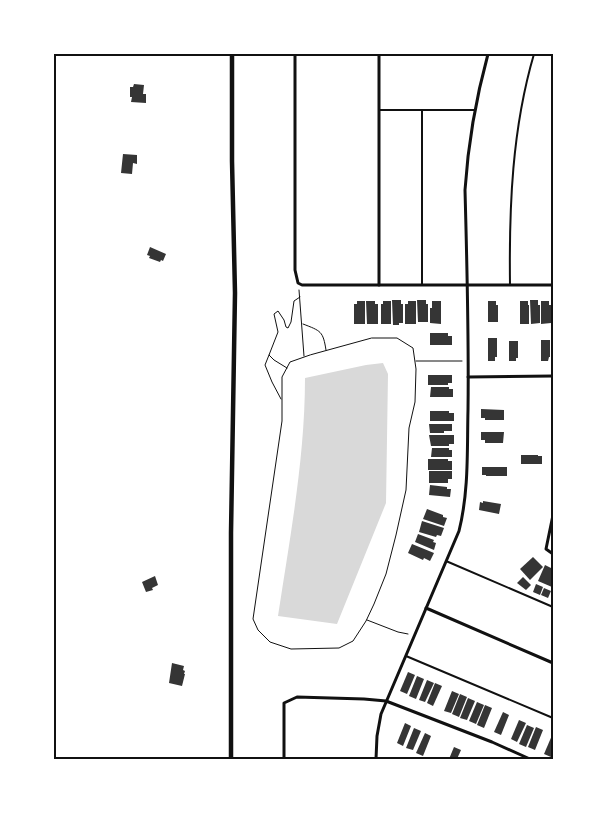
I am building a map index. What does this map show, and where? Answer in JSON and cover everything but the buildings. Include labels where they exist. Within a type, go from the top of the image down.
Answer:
[{"type":"street","points":[[231,759],[231,533],[235,293],[232,54]]},
{"type":"street","points":[[295,54],[295,270],[298,283],[302,285],[553,285]]},
{"type":"street","points":[[379,54],[379,285]]},
{"type":"street","points":[[376,759],[380,714],[459,531],[466,497],[468,361],[465,190],[467,161],[475,110],[488,54]]},
{"type":"street","points":[[468,377],[553,376]]},
{"type":"street","points":[[553,515],[546,549],[553,554]]},
{"type":"street","points":[[426,608],[553,663]]},
{"type":"street","points":[[284,759],[284,703],[296,697],[386,701],[492,742],[530,759]]},
{"type":"lane","points":[[510,285],[512,180],[516,139],[524,92],[534,54]]},
{"type":"lane","points":[[379,110],[475,110]]},
{"type":"lane","points":[[422,110],[422,285]]},
{"type":"lane","points":[[446,561],[553,607]]},
{"type":"lane","points":[[405,656],[553,718]]},
{"type":"path","points":[[298,283],[304,357]]},
{"type":"path","points":[[282,401],[265,365],[278,332],[274,314],[278,310],[288,328],[291,322],[294,300],[300,297]]},
{"type":"path","points":[[302,324],[316,328],[324,338],[327,351]]},
{"type":"path","points":[[372,338],[397,338],[413,348],[416,369],[415,402],[409,428],[406,490],[386,574],[367,620],[352,641],[339,648],[291,649],[270,642],[258,630],[253,619],[282,421],[282,377],[290,362],[327,351],[372,338]]},
{"type":"path","points":[[269,355],[287,368]]},
{"type":"path","points":[[415,361],[468,361]]},
{"type":"path","points":[[367,620],[414,636]]},
{"type":"shaded area","points":[[383,363],[388,374],[386,503],[337,624],[278,616],[300,468],[305,378]]}]
